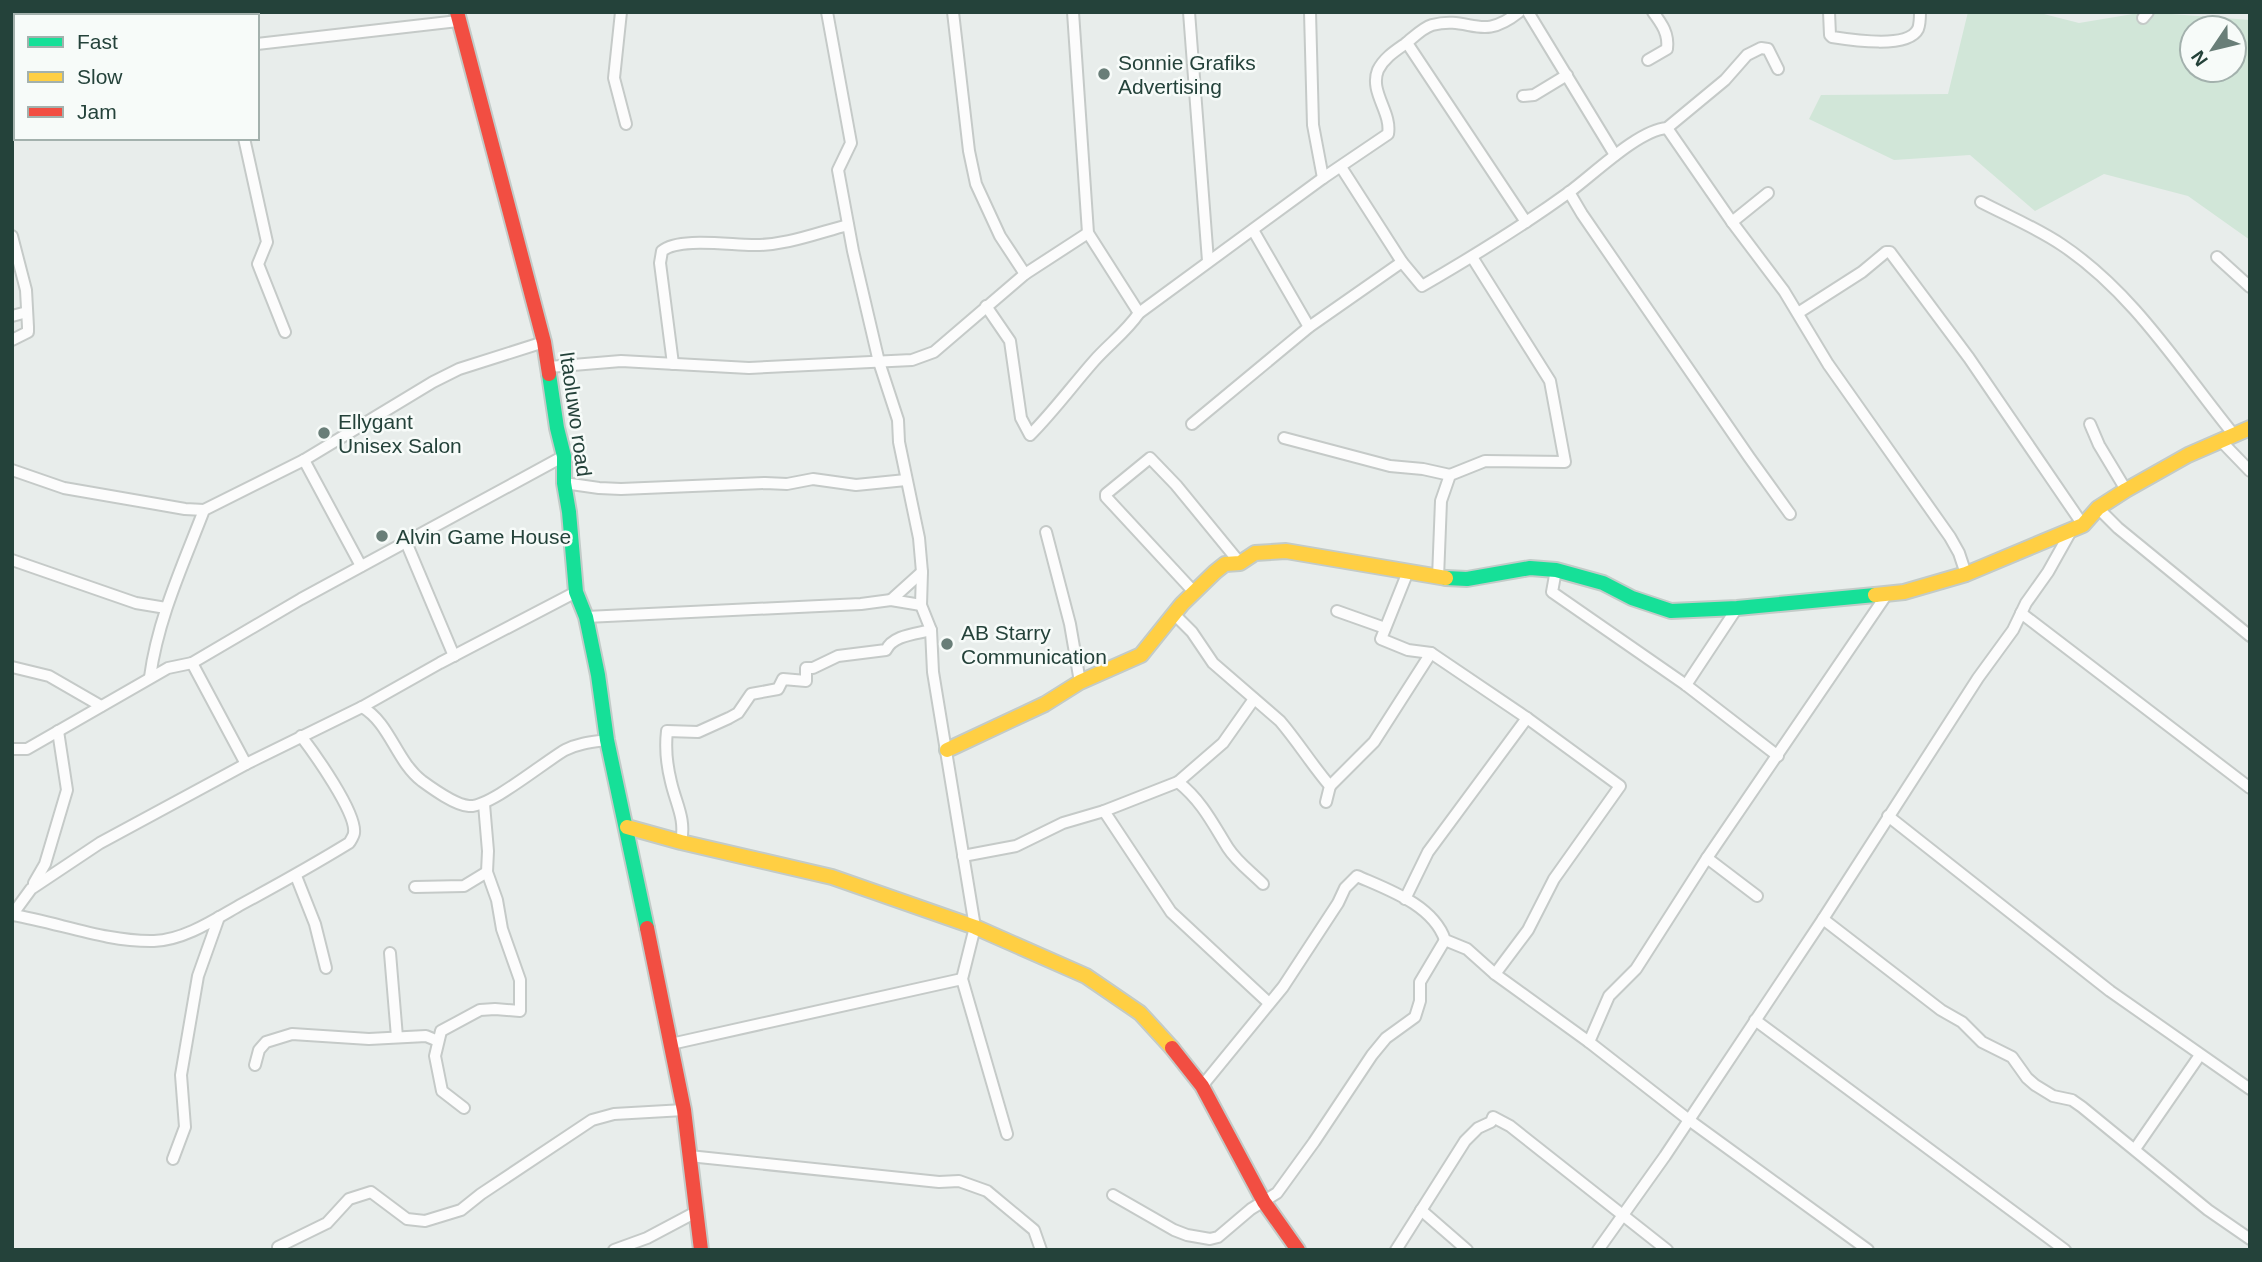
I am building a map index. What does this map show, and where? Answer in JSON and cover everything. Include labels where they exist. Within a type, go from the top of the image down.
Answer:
[{"type":"street","points":[[621,12],[614,78],[626,124]]},
{"type":"street","points":[[827,12],[851,143],[838,170],[879,362],[898,421],[906,480],[919,538],[921,605],[931,630],[933,672],[975,927],[962,979],[1007,1134]]},
{"type":"street","points":[[953,12],[969,151],[976,184],[1000,236],[1025,274]]},
{"type":"street","points":[[1073,12],[1088,233],[1139,313]]},
{"type":"street","points":[[1189,12],[1208,261]]},
{"type":"street","points":[[1310,12],[1313,125],[1323,178]]},
{"type":"street","points":[[1427,12],[1429,26]]},
{"type":"street","points":[[986,306],[1010,341],[1021,418],[1030,435],[1055,410],[1108,346],[1129,328],[1139,313],[1323,178],[1388,134],[1387,117],[1378,90],[1377,77],[1379,69],[1391,53],[1429,26],[1461,22],[1481,29],[1490,28],[1519,12]]},
{"type":"street","points":[[1528,12],[1615,155]]},
{"type":"street","points":[[1648,60],[1667,49],[1668,41],[1667,33],[1653,12]]},
{"type":"street","points":[[1829,12],[1830,35],[1862,40],[1900,41],[1912,36],[1918,28],[1920,12]]},
{"type":"street","points":[[259,44],[457,17]]},
{"type":"street","name":"Itaoluwo road","points":[[457,17],[549,367],[557,428],[564,456],[564,483],[576,592],[586,618],[598,675],[607,740],[684,1110],[701,1250]]},
{"type":"street","points":[[1406,43],[1526,222]]},
{"type":"street","points":[[1341,167],[1402,262],[1422,286],[1526,222],[1615,155],[1651,132],[1667,128],[1725,80],[1751,52],[1768,48],[1778,69]]},
{"type":"street","points":[[1523,96],[1534,96],[1567,75]]},
{"type":"street","points":[[1667,128],[1798,313],[1834,372],[1955,545],[1966,574]]},
{"type":"street","points":[[244,140],[267,242],[258,264],[285,332]]},
{"type":"street","points":[[1569,192],[1582,215],[1790,514]]},
{"type":"street","points":[[1732,222],[1768,193]]},
{"type":"street","points":[[1981,202],[2062,244],[2096,272],[2165,346],[2250,471]]},
{"type":"street","points":[[673,364],[660,263],[662,251],[667,247],[682,244],[769,244],[848,225]]},
{"type":"street","points":[[1253,230],[1309,327]]},
{"type":"street","points":[[549,367],[621,361],[749,368],[912,360],[934,352],[1025,274],[1088,233]]},
{"type":"street","points":[[12,236],[26,290],[28,332],[12,340]]},
{"type":"street","points":[[1798,313],[1890,252],[1969,358],[2077,528]]},
{"type":"street","points":[[1284,438],[1390,466],[1450,475],[1485,461],[1565,462],[1550,381],[1472,257]]},
{"type":"street","points":[[2217,257],[2250,286]]},
{"type":"street","points":[[1192,424],[1309,327],[1402,262]]},
{"type":"street","points":[[12,316],[27,313]]},
{"type":"street","points":[[12,470],[64,488],[204,510],[304,460],[459,369],[544,342]]},
{"type":"street","points":[[2090,424],[2099,445],[2126,490]]},
{"type":"street","points":[[1598,1250],[1823,919],[2077,528],[2098,508],[2166,466],[2250,428]]},
{"type":"street","points":[[12,749],[27,749],[150,677],[168,668],[192,663],[360,566],[564,456]]},
{"type":"street","points":[[1194,592],[1106,497],[1106,494],[1150,458],[1176,485],[1240,563]]},
{"type":"street","points":[[304,460],[360,566]]},
{"type":"street","points":[[1438,578],[1441,502],[1450,475]]},
{"type":"street","points":[[564,483],[621,489],[787,484],[813,480],[856,485],[906,480]]},
{"type":"street","points":[[2098,508],[2118,528],[2250,636]]},
{"type":"street","points":[[150,677],[154,647],[166,608],[204,510]]},
{"type":"street","points":[[947,750],[1045,704],[1080,682],[1141,655],[1194,592],[1225,564],[1240,563],[1247,554],[1272,550],[1438,578],[1467,579],[1530,568],[1556,570],[1603,583],[1632,598],[1671,611],[1737,608],[1887,594],[1921,588],[1966,574],[2077,528]]},
{"type":"street","points":[[1046,532],[1070,624],[1080,682]]},
{"type":"street","points":[[406,542],[454,656]]},
{"type":"street","points":[[12,561],[136,603],[166,608]]},
{"type":"street","points":[[1556,570],[1552,593],[1686,685],[1778,756]]},
{"type":"street","points":[[891,600],[922,572]]},
{"type":"street","points":[[1407,574],[1381,639],[1408,650],[1431,653],[1528,718],[1620,786],[1554,879],[1528,930],[1495,974]]},
{"type":"street","points":[[31,889],[100,843],[576,592]]},
{"type":"street","points":[[1589,1042],[1609,996],[1636,969],[1707,858],[1887,594]]},
{"type":"street","points":[[586,618],[861,604],[891,600],[921,605]]},
{"type":"street","points":[[1686,685],[1737,608]]},
{"type":"street","points":[[1337,611],[1385,628]]},
{"type":"street","points":[[2021,613],[2250,788]]},
{"type":"street","points":[[1174,614],[1192,632],[1213,663],[1280,721],[1331,786]]},
{"type":"street","points":[[681,842],[683,818],[670,782],[666,752],[667,732],[698,732],[735,715],[751,694],[778,689],[783,679],[806,681],[806,668],[813,668],[838,656],[886,650],[895,640],[931,630]]},
{"type":"street","points":[[1326,802],[1331,786],[1374,742],[1431,653]]},
{"type":"street","points":[[192,663],[246,764]]},
{"type":"street","points":[[12,667],[50,676],[101,706]]},
{"type":"street","points":[[963,856],[1016,846],[1063,823],[1104,811],[1178,782],[1223,743],[1254,699]]},
{"type":"street","points":[[362,707],[375,715],[406,766],[422,781],[468,807],[484,804],[566,750],[583,743],[607,740]]},
{"type":"street","points":[[1405,899],[1428,852],[1528,718]]},
{"type":"street","points":[[58,731],[67,790],[45,864],[13,915],[43,920],[81,932],[156,941],[181,935],[219,917],[296,876],[349,843],[354,834],[353,824],[329,775],[301,736]]},
{"type":"street","points":[[1178,782],[1199,801],[1217,826],[1229,850],[1263,884]]},
{"type":"street","points":[[464,1108],[442,1091],[435,1056],[441,1031],[480,1010],[520,1012],[520,980],[502,929],[497,900],[487,872],[484,804]]},
{"type":"street","points":[[1104,811],[1171,912],[1269,1003]]},
{"type":"street","points":[[1888,816],[2091,977],[2250,1089]]},
{"type":"street","points":[[627,827],[832,877],[975,927],[1086,976],[1132,1007],[1162,1035],[1186,1063],[1202,1086],[1265,1202],[1298,1250]]},
{"type":"street","points":[[1707,858],[1757,896]]},
{"type":"street","points":[[415,887],[464,886],[487,872]]},
{"type":"street","points":[[296,876],[316,924],[327,968]]},
{"type":"street","points":[[1202,1086],[1301,962],[1345,888],[1357,876],[1405,899],[1435,920],[1446,940],[1467,950],[1495,974],[1868,1250]]},
{"type":"street","points":[[173,1159],[184,1126],[181,1074],[198,976],[219,917]]},
{"type":"street","points":[[1823,919],[1941,1010],[1962,1022],[1982,1042],[2012,1057],[2035,1084],[2053,1096],[2072,1100],[2197,1201],[2250,1239]]},
{"type":"street","points":[[1113,1195],[1174,1230],[1210,1239],[1218,1237],[1251,1209],[1265,1202],[1285,1184],[1372,1055],[1386,1038],[1415,1017],[1420,1001],[1420,982],[1446,940]]},
{"type":"street","points":[[390,953],[397,1037]]},
{"type":"street","points":[[671,1044],[962,979]]},
{"type":"street","points":[[1755,1020],[2058,1248]]},
{"type":"street","points":[[255,1065],[259,1050],[266,1042],[292,1034],[348,1039],[426,1036],[438,1041]]},
{"type":"street","points":[[2135,1149],[2200,1055]]},
{"type":"street","points":[[278,1247],[327,1223],[349,1199],[371,1192],[407,1219],[425,1221],[461,1210],[592,1120],[614,1114],[684,1110]]},
{"type":"street","points":[[1396,1250],[1465,1142],[1472,1133],[1491,1122],[1493,1117],[1510,1126],[1667,1250]]},
{"type":"street","points":[[689,1156],[968,1183],[987,1191],[1034,1230],[1041,1250]]},
{"type":"street","points":[[1421,1210],[1467,1250]]},
{"type":"street","points":[[614,1250],[647,1238],[696,1212]]},
{"type":"green space","points":[[1968,12],[2036,12],[2079,23],[2145,12],[2178,15],[2178,84],[2248,84],[2250,20],[2250,240],[2188,196],[2104,174],[2035,211],[1970,155],[1894,160],[1809,119],[1821,95],[1948,94]]},
{"type":"traffic: fast","points":[[549,374],[564,456],[564,483],[576,592],[586,617],[607,740],[647,928]]},
{"type":"traffic: fast","points":[[1446,578],[1467,579],[1530,568],[1556,570],[1603,583],[1632,598],[1671,611],[1737,608],[1875,595]]},
{"type":"traffic: slow","points":[[1875,595],[1904,592],[1966,574],[2083,525],[2098,508],[2126,490],[2188,455],[2250,428]]},
{"type":"traffic: slow","points":[[947,750],[1045,704],[1080,682],[1141,655],[1182,604],[1215,572],[1225,564],[1240,563],[1255,553],[1286,551],[1446,578]]},
{"type":"traffic: slow","points":[[627,827],[832,877],[975,927],[1086,976],[1140,1013],[1172,1048]]},
{"type":"traffic: jam","points":[[457,12],[544,342],[549,374]]},
{"type":"traffic: jam","points":[[647,928],[684,1110],[701,1250]]},
{"type":"traffic: jam","points":[[1172,1048],[1202,1086],[1264,1202],[1298,1250]]},
{"type":"place","name":"Sonnie Grafiks Advertising","points":[[1104,74]]},
{"type":"place","name":"Ellygant Unisex Salon","points":[[324,433]]},
{"type":"place","name":"Alvin Game House","points":[[382,536]]},
{"type":"place","name":"AB Starry Communication","points":[[947,644]]}]
